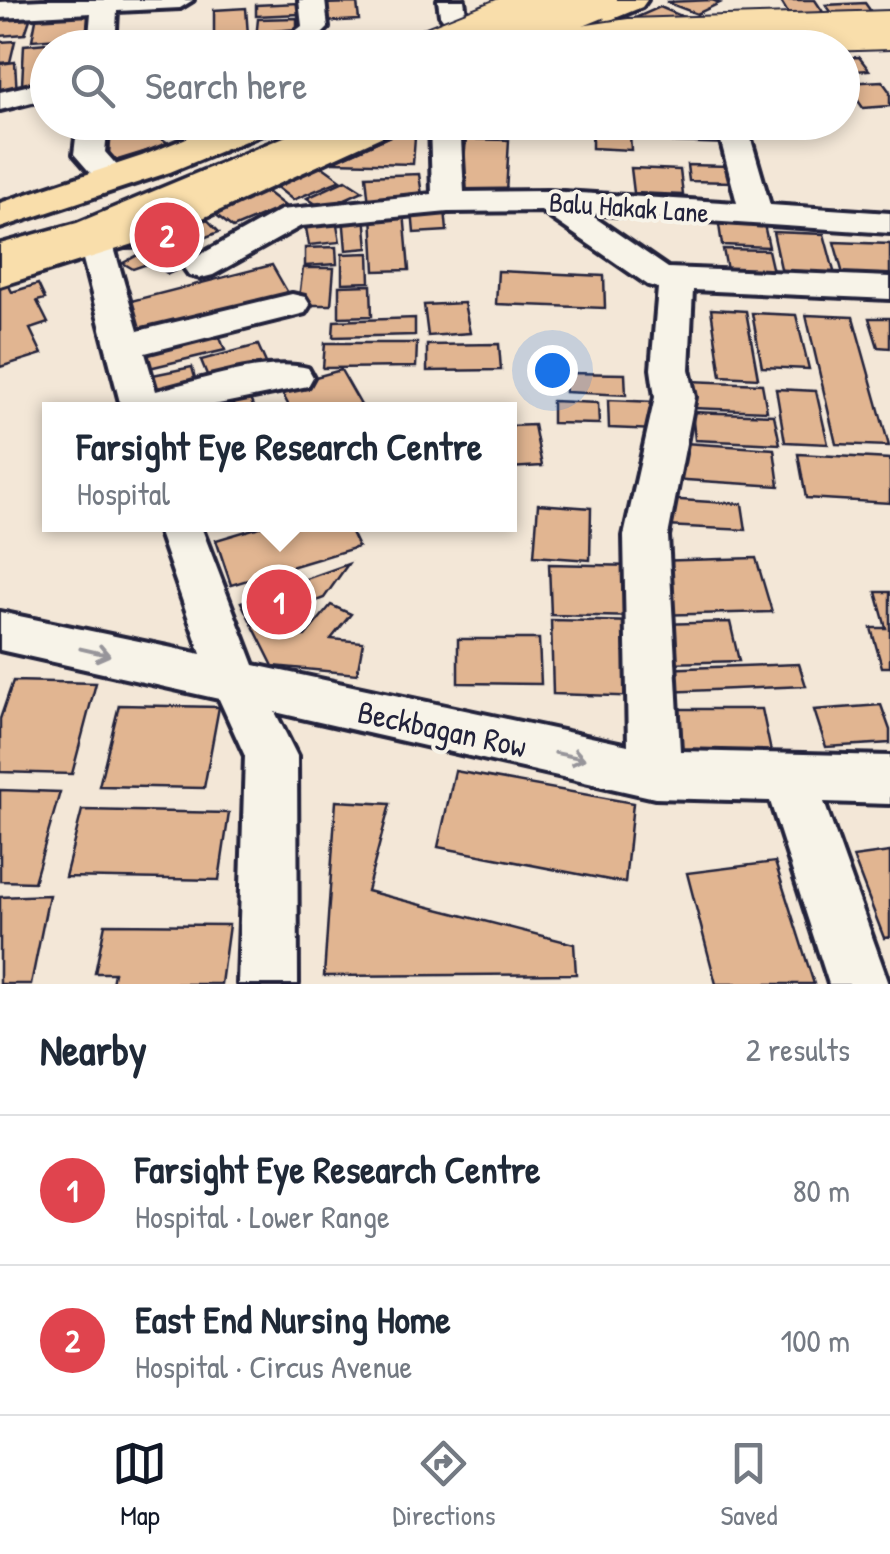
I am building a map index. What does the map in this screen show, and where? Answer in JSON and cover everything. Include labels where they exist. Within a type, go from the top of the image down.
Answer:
[{"type":"highway","points":[[473,30],[548,0]]},
{"type":"highway","points":[[510,30],[597,0]]},
{"type":"highway","points":[[860,40],[888,40]]},
{"type":"highway","points":[[0,225],[238,140]]},
{"type":"highway","points":[[0,258],[92,232],[311,140]]},
{"type":"main road","points":[[500,30],[567,0]]},
{"type":"main road","points":[[557,30],[631,0]]},
{"type":"main road","points":[[860,41],[888,40]]},
{"type":"main road","points":[[0,216],[113,179],[214,140]]},
{"type":"main road","points":[[0,243],[146,193],[282,140]]},
{"type":"main road","points":[[0,273],[158,223],[342,140]]},
{"type":"street","points":[[0,10],[180,0]]},
{"type":"street","points":[[312,0],[313,30]]},
{"type":"street","points":[[450,0],[460,30]]},
{"type":"street","points":[[102,30],[105,2]]},
{"type":"street","points":[[0,101],[30,94]]},
{"type":"street","points":[[90,140],[89,154],[113,179]]},
{"type":"street","points":[[446,140],[448,202]]},
{"type":"street","points":[[736,140],[756,215]]},
{"type":"street","points":[[548,200],[660,278],[890,288]]},
{"type":"street","name":"Balu Hakak Lane","points":[[201,268],[293,217],[448,202],[548,200],[890,223]]},
{"type":"street","points":[[96,244],[139,402]]},
{"type":"street","points":[[655,774],[646,536],[675,398],[670,369],[676,279]]},
{"type":"street","points":[[124,346],[292,305]]},
{"type":"street","points":[[168,402],[235,385],[294,377]]},
{"type":"street","points":[[181,532],[236,684],[271,756],[268,984]]},
{"type":"street","name":"Beckbagan Row","points":[[4,643],[236,684],[655,774],[890,780]]},
{"type":"street","points":[[789,777],[858,984]]},
{"type":"building","points":[[780,0],[815,0],[833,27],[797,28]]},
{"type":"building","points":[[666,2],[720,3],[697,14]]},
{"type":"building","points":[[298,3],[299,14],[256,16],[256,5]]},
{"type":"building","points":[[357,3],[359,20],[322,22],[320,4]]},
{"type":"building","points":[[865,3],[882,27],[843,28],[826,5]]},
{"type":"building","points":[[660,7],[686,18],[617,26]]},
{"type":"building","points":[[246,8],[248,30],[214,30],[214,10]]},
{"type":"building","points":[[33,10],[25,34],[0,36],[0,11]]},
{"type":"building","points":[[90,11],[88,30],[34,30],[37,14]]},
{"type":"building","points":[[297,18],[297,30],[257,30],[258,19]]},
{"type":"building","points":[[15,41],[10,62],[0,63],[0,42]]},
{"type":"building","points":[[30,44],[30,84],[22,85],[24,45]]},
{"type":"building","points":[[15,62],[17,95],[0,97],[0,64]]},
{"type":"building","points":[[882,81],[890,92],[890,106],[863,108],[860,82]]},
{"type":"building","points":[[110,140],[163,140],[170,144],[108,163]]},
{"type":"building","points":[[381,140],[415,140],[413,164],[333,162]]},
{"type":"building","points":[[466,140],[509,140],[506,193],[461,191]]},
{"type":"building","points":[[592,140],[630,140],[631,150],[592,148]]},
{"type":"building","points":[[729,140],[730,144],[672,142]]},
{"type":"building","points":[[316,162],[341,180],[293,200],[269,181]]},
{"type":"building","points":[[687,165],[730,166],[733,182],[689,181]]},
{"type":"building","points":[[631,168],[680,170],[683,195],[634,193]]},
{"type":"building","points":[[419,174],[423,202],[369,205],[366,176]]},
{"type":"building","points":[[346,180],[363,191],[323,209],[307,198]]},
{"type":"building","points":[[262,188],[285,206],[233,228],[210,210]]},
{"type":"building","points":[[445,209],[447,231],[414,233],[412,210]]},
{"type":"building","points":[[198,210],[219,232],[185,245],[204,257],[168,274],[153,262],[133,269],[123,263],[149,249],[120,250],[127,236]]},
{"type":"building","points":[[404,212],[409,270],[375,271],[372,214]]},
{"type":"building","points":[[335,214],[340,242],[309,245],[304,217]]},
{"type":"building","points":[[365,214],[368,248],[346,250],[343,215]]},
{"type":"building","points":[[718,218],[763,220],[769,247],[722,245]]},
{"type":"building","points":[[773,232],[824,234],[835,275],[782,273]]},
{"type":"building","points":[[834,242],[890,244],[890,276],[843,274]]},
{"type":"building","points":[[336,247],[337,264],[305,266],[305,248]]},
{"type":"building","points":[[723,249],[768,250],[773,272],[727,270]]},
{"type":"building","points":[[369,253],[370,282],[342,283],[342,254]]},
{"type":"building","points":[[272,265],[292,300],[138,340],[123,303]]},
{"type":"building","points":[[303,268],[334,268],[331,305],[298,305]]},
{"type":"building","points":[[498,271],[604,276],[605,308],[496,304]]},
{"type":"building","points":[[3,274],[12,292],[38,284],[45,299],[37,301],[48,323],[30,329],[42,354],[0,367],[0,275]]},
{"type":"building","points":[[371,285],[372,316],[339,317],[339,286]]},
{"type":"building","points":[[464,303],[470,333],[428,336],[424,305]]},
{"type":"building","points":[[711,309],[746,311],[758,378],[721,376]]},
{"type":"building","points":[[752,313],[796,315],[809,369],[762,367]]},
{"type":"building","points":[[806,315],[853,317],[889,446],[836,444]]},
{"type":"building","points":[[415,318],[415,335],[333,337],[334,321]]},
{"type":"building","points":[[869,318],[890,318],[890,348],[878,347]]},
{"type":"building","points":[[216,328],[225,350],[145,369],[137,347]]},
{"type":"building","points":[[325,343],[417,343],[416,367],[323,368]]},
{"type":"building","points":[[499,344],[501,370],[427,371],[427,345]]},
{"type":"building","points":[[258,345],[270,372],[212,387],[201,360]]},
{"type":"building","points":[[192,367],[198,389],[154,399],[148,376]]},
{"type":"building","points":[[341,370],[359,402],[287,402],[279,387]]},
{"type":"building","points":[[566,373],[625,374],[626,395],[565,392]]},
{"type":"building","points":[[689,381],[762,384],[767,411],[692,408]]},
{"type":"building","points":[[776,389],[816,391],[828,444],[785,442]]},
{"type":"building","points":[[246,391],[251,402],[208,402]]},
{"type":"building","points":[[608,400],[655,402],[657,430],[609,428]]},
{"type":"building","points":[[552,401],[598,403],[599,424],[552,423]]},
{"type":"building","points":[[692,412],[774,415],[780,444],[695,440]]},
{"type":"building","points":[[534,425],[542,466],[517,468],[517,426]]},
{"type":"building","points":[[669,442],[774,449],[779,486],[671,479]]},
{"type":"building","points":[[798,454],[890,459],[890,503],[806,498]]},
{"type":"building","points":[[665,499],[742,504],[746,530],[666,526]]},
{"type":"building","points":[[538,504],[591,508],[590,560],[534,556]]},
{"type":"building","points":[[243,532],[351,532],[358,547],[231,585],[216,540]]},
{"type":"building","points":[[756,558],[772,612],[654,615],[653,561]]},
{"type":"building","points":[[348,564],[324,598],[287,612],[298,636],[305,636],[331,605],[351,614],[331,639],[363,642],[357,674],[273,666],[241,602]]},
{"type":"building","points":[[549,564],[635,566],[640,617],[551,615]]},
{"type":"building","points":[[876,592],[890,592],[890,667],[882,667],[871,628],[886,628]]},
{"type":"building","points":[[551,620],[640,622],[647,697],[553,694]]},
{"type":"building","points":[[730,622],[739,661],[669,663],[661,624]]},
{"type":"building","points":[[458,639],[539,639],[541,684],[458,683]]},
{"type":"building","points":[[799,664],[806,686],[665,692],[660,669]]},
{"type":"building","points":[[13,681],[96,683],[72,774],[0,772],[0,719]]},
{"type":"building","points":[[119,705],[219,707],[204,788],[99,786]]},
{"type":"building","points":[[881,705],[890,743],[826,747],[814,710]]},
{"type":"building","points":[[656,709],[762,709],[771,752],[662,751]]},
{"type":"building","points":[[455,771],[633,803],[625,883],[438,847]]},
{"type":"building","points":[[0,790],[60,792],[34,882],[0,881]]},
{"type":"building","points":[[336,801],[390,804],[367,891],[574,944],[576,974],[324,976]]},
{"type":"building","points":[[82,810],[229,813],[219,880],[65,877]]},
{"type":"building","points":[[890,852],[890,937],[884,938],[853,857]]},
{"type":"building","points":[[775,862],[814,984],[716,984],[687,873]]},
{"type":"building","points":[[49,895],[31,984],[0,984],[0,897]]},
{"type":"building","points":[[105,924],[229,925],[221,984],[112,984],[114,973],[95,973]]},
{"type":"place","name":"East End Nursing Home","points":[[167,235]]},
{"type":"place","name":"Farsight Eye Research Centre","points":[[279,602]]}]
